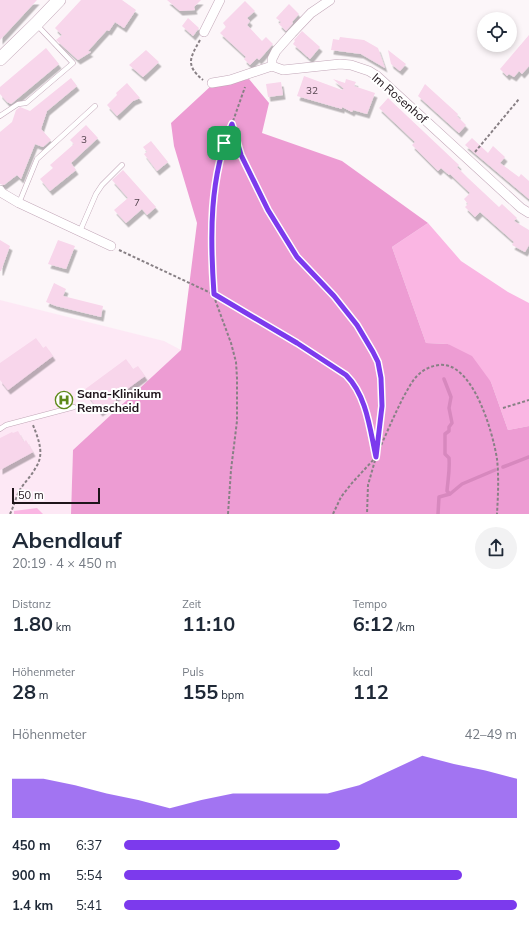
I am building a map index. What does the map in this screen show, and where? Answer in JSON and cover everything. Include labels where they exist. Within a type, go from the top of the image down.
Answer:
[{"type":"main road","points":[[0,59],[59,0]]},
{"type":"street","points":[[204,32],[220,0]]},
{"type":"street","points":[[212,83],[253,74],[272,66],[272,59],[276,51],[311,14],[330,0]]},
{"type":"street","name":"Im Rosenhof","points":[[272,66],[283,70],[340,64],[351,65],[369,71],[469,159],[521,208],[529,213]]},
{"type":"street","points":[[0,190],[2,193],[19,203],[112,246]]},
{"type":"lane","points":[[0,116],[18,104],[26,103],[73,63],[36,24]]},
{"type":"lane","points":[[19,203],[37,159],[95,106]]},
{"type":"lane","points":[[80,231],[99,190],[122,165]]},
{"type":"lane","points":[[0,429],[6,425],[74,407]]},
{"type":"path","points":[[204,32],[191,55],[191,62],[197,76],[204,82],[212,83]]},
{"type":"path","points":[[228,514],[231,470],[238,421],[238,378],[231,343],[214,294],[212,226],[215,192],[224,143],[243,90],[253,74]]},
{"type":"path","points":[[469,159],[519,99]]},
{"type":"path","points":[[232,124],[241,155],[268,210],[297,257],[334,296],[357,325],[378,362],[381,378],[382,406],[376,457],[341,497],[333,514]]},
{"type":"path","points":[[112,246],[214,294],[297,343],[349,378],[352,381],[365,409],[376,457]]},
{"type":"path","points":[[367,514],[368,485],[376,457],[396,412],[416,376],[433,366],[444,365],[453,368],[466,379],[481,405],[491,432],[498,472],[497,514]]},
{"type":"path","points":[[503,408],[529,400]]},
{"type":"path","points":[[10,514],[20,490],[39,462],[39,443],[31,419]]},
{"type":"shaded area","points":[[249,79],[269,103],[262,133],[342,161],[428,223],[392,247],[426,343],[448,344],[472,356],[491,382],[508,430],[529,426],[529,514],[71,514],[73,450],[181,350],[197,223],[174,146],[171,123],[212,85]]},
{"type":"shaded area","points":[[428,223],[461,261],[508,292],[529,303],[529,426],[508,430],[491,382],[448,344],[426,343],[392,247]]},
{"type":"shaded area","name":"Sana-Klinikum Remscheid","points":[[0,300],[164,341],[181,350],[73,450],[71,514],[0,514]]},
{"type":"shaded area","points":[[37,508],[43,514],[14,514],[14,511]]},
{"type":"building","points":[[0,0],[37,0],[0,40]]},
{"type":"building","points":[[81,0],[122,0],[136,10],[124,28],[115,22],[109,31],[107,30],[88,51],[91,52],[78,60],[56,40],[62,35],[55,28]]},
{"type":"building","points":[[167,0],[201,0],[194,7],[195,10],[180,11]]},
{"type":"building","points":[[245,1],[255,11],[247,18],[250,21],[247,25],[262,41],[266,37],[273,44],[259,60],[257,58],[250,65],[244,59],[246,57],[220,33],[226,27],[223,23]]},
{"type":"building","points":[[289,4],[299,14],[286,31],[279,24],[281,22],[276,18]]},
{"type":"building","points":[[188,18],[199,28],[193,36],[182,26]]},
{"type":"building","points":[[302,31],[320,47],[310,59],[293,44],[295,41],[294,40]]},
{"type":"building","points":[[529,35],[529,66],[522,74],[519,71],[514,77],[509,74],[507,76],[500,69],[514,52],[517,52],[517,49]]},
{"type":"building","points":[[340,37],[364,40],[378,48],[385,68],[361,54],[331,50],[333,39],[339,40]]},
{"type":"building","points":[[46,48],[59,64],[11,104],[7,102],[0,94],[0,87]]},
{"type":"building","points":[[146,50],[159,62],[143,77],[129,65]]},
{"type":"building","points":[[388,50],[406,64],[400,71],[391,64]]},
{"type":"building","points":[[304,76],[342,90],[344,89],[333,79],[345,83],[346,79],[356,82],[354,86],[375,93],[367,114],[353,110],[352,112],[342,107],[342,109],[297,96]]},
{"type":"building","points":[[71,78],[77,86],[47,111],[41,129],[51,140],[43,147],[35,144],[21,179],[17,175],[4,185],[0,184],[0,132],[12,122],[16,110],[20,107],[30,111]]},
{"type":"building","points":[[281,82],[283,95],[268,97],[266,84]]},
{"type":"building","points":[[127,83],[140,98],[133,101],[117,116],[107,105],[117,95],[116,93]]},
{"type":"building","points":[[425,84],[458,114],[457,116],[466,125],[459,133],[418,96]]},
{"type":"building","points":[[388,98],[459,165],[457,167],[468,178],[499,207],[502,204],[517,218],[514,221],[529,230],[529,245],[525,252],[512,245],[514,242],[480,212],[475,217],[465,207],[468,204],[464,199],[470,193],[450,174],[449,175],[441,168],[438,171],[412,145],[415,142],[379,108]]},
{"type":"building","points":[[86,125],[98,138],[71,163],[76,170],[50,191],[40,179],[53,168],[50,165],[74,144],[70,140]]},
{"type":"building","points":[[472,138],[488,153],[493,146],[505,157],[500,163],[519,177],[521,174],[529,181],[529,199],[465,145]]},
{"type":"building","points":[[151,141],[168,162],[157,171],[144,154],[147,152],[143,147]]},
{"type":"building","points":[[123,170],[156,207],[147,215],[142,209],[126,223],[114,210],[128,198],[112,180]]},
{"type":"building","points":[[0,240],[10,246],[1,271],[0,271]]},
{"type":"building","points":[[58,240],[75,246],[66,269],[48,264]]},
{"type":"building","points":[[54,283],[66,289],[63,296],[103,306],[101,317],[56,306],[46,302]]},
{"type":"building","points":[[36,338],[43,348],[46,346],[53,356],[8,390],[0,380],[0,363]]},
{"type":"building","points":[[126,359],[133,369],[138,366],[145,376],[115,398],[116,401],[100,412],[84,390]]},
{"type":"building","points":[[18,431],[24,442],[26,440],[33,452],[0,470],[0,438],[12,432]]},
{"type":"waterway","points":[[444,379],[451,397],[449,408],[452,423],[449,427],[449,431],[445,434],[445,454],[449,458],[447,491],[450,494]]},
{"type":"waterway","points":[[503,467],[529,457]]},
{"type":"waterway","points":[[438,514],[439,497],[450,494],[462,484],[495,470]]},
{"type":"place","name":"Sana-Klinikum Remscheid","points":[[64,400]]},
{"type":"route","points":[[232,124],[241,155],[268,210],[297,257],[334,296],[357,325],[378,362],[381,378],[382,406],[376,457],[365,409],[352,381],[346,375],[297,343],[214,294],[212,226],[218,169],[224,143],[232,124]]}]
